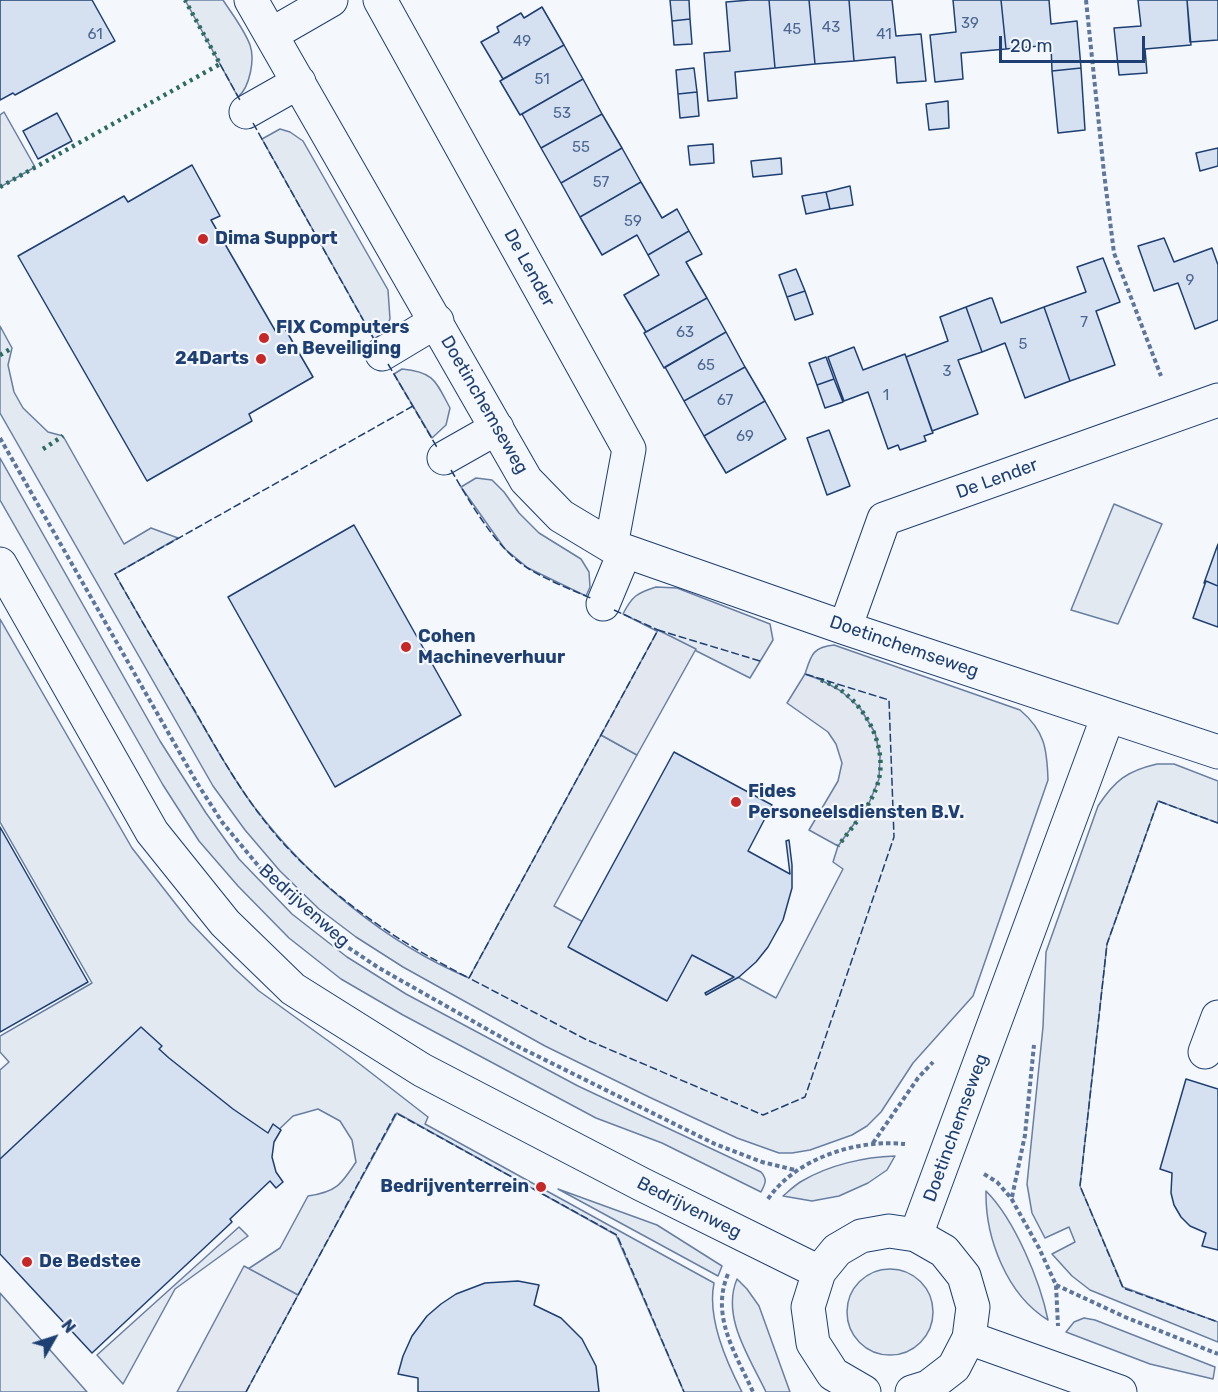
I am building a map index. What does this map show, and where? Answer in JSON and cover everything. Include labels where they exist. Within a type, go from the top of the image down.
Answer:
[{"type":"street","name":"Doetinchemseweg","points":[[251,0],[526,480],[561,516],[618,549],[845,628],[1218,752]]},
{"type":"street","points":[[272,34],[331,0]]},
{"type":"street","name":"De Lender","points":[[380,0],[629,449],[618,549],[603,604]]},
{"type":"street","points":[[246,112],[300,82]]},
{"type":"street","points":[[382,354],[436,321]]},
{"type":"street","name":"De Lender","points":[[845,628],[884,519],[1218,400]]},
{"type":"street","points":[[444,458],[497,428]]},
{"type":"street","name":"Bedrijvenweg","points":[[0,564],[152,832],[225,923],[293,989],[422,1070],[641,1184],[819,1272]]},
{"type":"street","name":"Doetinchemseweg","points":[[916,1236],[1108,716]]},
{"type":"street","points":[[1205,1052],[1218,1017]]},
{"type":"street","points":[[864,1392],[834,1374],[813,1343],[808,1307],[819,1272],[837,1250],[861,1236],[889,1231],[916,1236],[944,1251],[964,1276],[973,1307],[969,1338],[954,1367],[928,1388],[912,1392]]},
{"type":"street","points":[[969,1338],[1120,1392]]},
{"type":"path","points":[[1086,0],[1114,253],[1176,416]]},
{"type":"path","name":"Bedrijvenweg","points":[[0,438],[197,783],[222,822],[270,880],[337,940],[379,968],[515,1045],[715,1144],[762,1162],[795,1170]]},
{"type":"path","points":[[1035,1037],[1025,1135],[1011,1198],[1056,1285],[1125,1317],[1218,1354]]},
{"type":"shaded area","points":[[185,0],[223,0],[245,33],[250,45],[252,65],[246,87],[238,97]]},
{"type":"shaded area","points":[[4,112],[35,167],[0,187],[0,115]]},
{"type":"shaded area","points":[[280,129],[290,132],[303,141],[388,290],[390,319],[382,334],[374,339],[262,139]]},
{"type":"shaded area","points":[[0,326],[12,348],[8,365],[14,392],[23,408],[48,432],[63,436],[124,544],[151,528],[178,538],[115,574],[231,773],[255,808],[300,860],[325,884],[379,928],[438,964],[469,978],[601,735],[637,755],[554,906],[585,923],[681,946],[776,998],[843,869],[833,862],[838,846],[869,803],[880,756],[875,733],[860,708],[821,680],[805,674],[817,650],[834,645],[1020,710],[1040,733],[1047,759],[1048,780],[973,996],[913,1063],[881,1112],[867,1126],[852,1135],[810,1150],[779,1153],[737,1138],[545,1046],[403,967],[356,937],[319,909],[280,871],[245,830],[213,786],[0,413]]},
{"type":"shaded area","points":[[402,369],[413,370],[433,380],[450,408],[446,425],[432,438],[394,374]]},
{"type":"shaded area","points":[[0,458],[160,741],[206,813],[239,859],[292,914],[347,957],[406,994],[578,1086],[761,1172],[765,1184],[761,1192],[662,1143],[596,1118],[403,1015],[341,979],[289,938],[238,886],[199,841],[163,785],[0,500]]},
{"type":"shaded area","points":[[476,478],[492,480],[539,533],[581,559],[589,572],[590,587],[586,596],[528,568],[505,549],[461,487]]},
{"type":"shaded area","points":[[1114,504],[1162,524],[1118,624],[1071,610]]},
{"type":"shaded area","points":[[656,587],[677,588],[770,624],[773,640],[750,678],[623,614],[636,596]]},
{"type":"shaded area","points":[[0,619],[132,848],[189,921],[234,968],[259,991],[352,1058],[428,1117],[425,1124],[714,1283],[713,1310],[719,1339],[742,1392],[684,1392],[616,1235],[397,1113],[298,1295],[248,1269],[280,1248],[308,1196],[332,1190],[356,1162],[352,1140],[340,1121],[318,1109],[293,1116],[269,1139],[0,1196],[0,1070],[9,1062],[0,1052],[0,1036],[92,983],[0,822]]},
{"type":"shaded area","points":[[658,630],[696,649],[637,755],[601,735]]},
{"type":"shaded area","points":[[805,674],[841,691],[860,708],[875,733],[880,756],[879,779],[869,803],[838,846],[809,830],[838,781],[842,763],[836,744],[828,732],[787,703]]},
{"type":"shaded area","points":[[1157,764],[1174,764],[1218,781],[1218,823],[1158,801],[1107,944],[1080,1186],[1123,1287],[1218,1322],[1218,1342],[1090,1290],[1072,1276],[1052,1254],[1075,1242],[1069,1227],[1045,1238],[1032,1213],[1027,1184],[1043,1027],[1046,952],[1098,806],[1110,789],[1123,778]]},
{"type":"shaded area","points":[[895,1156],[887,1170],[868,1183],[839,1196],[812,1201],[783,1196],[812,1175],[835,1166],[871,1158]]},
{"type":"shaded area","points":[[558,1189],[657,1225],[722,1266],[718,1276]]},
{"type":"shaded area","points":[[986,1191],[1007,1218],[1025,1252],[1039,1287],[1048,1320],[1021,1296],[1001,1264],[990,1227]]},
{"type":"shaded area","points":[[239,1227],[248,1236],[175,1289],[123,1384],[97,1355]]},
{"type":"shaded area","points":[[244,1266],[298,1295],[246,1392],[177,1392]]},
{"type":"shaded area","points":[[890,1269],[914,1276],[926,1288],[933,1312],[926,1336],[914,1348],[890,1355],[866,1348],[854,1336],[847,1312],[854,1288],[866,1276]]},
{"type":"shaded area","points":[[737,1279],[759,1306],[790,1392],[766,1392],[746,1351],[735,1322],[733,1308],[733,1293]]},
{"type":"shaded area","points":[[0,1293],[87,1392],[0,1392]]},
{"type":"shaded area","points":[[1084,1318],[1095,1320],[1215,1367],[1213,1379],[1150,1364],[1066,1332],[1074,1322]]},
{"type":"building","points":[[0,0],[92,0],[115,41],[15,95],[13,93],[0,100]]},
{"type":"building","points":[[670,0],[689,0],[690,19],[672,21]]},
{"type":"building","points":[[769,0],[775,68],[735,72],[737,98],[708,101],[704,53],[730,51],[726,2]]},
{"type":"building","points":[[769,0],[809,0],[815,64],[775,68]]},
{"type":"building","points":[[809,0],[849,0],[854,61],[815,64]]},
{"type":"building","points":[[849,0],[892,0],[896,36],[921,34],[926,81],[897,83],[895,57],[854,61]]},
{"type":"building","points":[[953,0],[1001,0],[1006,49],[961,53],[963,79],[935,82],[930,35],[956,32]]},
{"type":"building","points":[[1001,0],[1049,0],[1051,24],[1077,21],[1081,68],[1052,71],[1051,45],[1006,49]]},
{"type":"building","points":[[1138,0],[1187,0],[1191,45],[1145,49],[1147,73],[1119,75],[1114,28],[1141,26]]},
{"type":"building","points":[[1187,0],[1218,0],[1218,40],[1190,42]]},
{"type":"building","points":[[542,7],[564,45],[503,79],[481,42],[499,32],[497,27],[521,13],[524,18]]},
{"type":"building","points":[[690,19],[692,44],[674,45],[672,21]]},
{"type":"building","points":[[564,45],[583,79],[520,115],[500,81]]},
{"type":"building","points":[[694,68],[697,92],[678,94],[676,70]]},
{"type":"building","points":[[1081,68],[1085,130],[1058,133],[1052,71]]},
{"type":"building","points":[[583,79],[602,114],[541,148],[522,114]]},
{"type":"building","points":[[697,92],[699,116],[680,118],[678,94]]},
{"type":"building","points":[[948,101],[949,128],[929,130],[926,104]]},
{"type":"building","points":[[57,113],[72,141],[38,159],[23,131]]},
{"type":"building","points":[[602,114],[622,148],[561,183],[541,148]]},
{"type":"building","points":[[713,144],[714,163],[690,165],[688,146]]},
{"type":"building","points":[[622,148],[641,182],[580,217],[561,183]]},
{"type":"building","points":[[1218,148],[1218,166],[1200,171],[1196,153]]},
{"type":"building","points":[[781,158],[782,174],[753,177],[751,161]]},
{"type":"building","points":[[192,165],[220,216],[211,220],[276,332],[284,327],[313,377],[249,414],[252,421],[147,481],[18,256],[124,196],[128,202]]},
{"type":"building","points":[[641,182],[662,218],[677,209],[689,231],[648,255],[637,235],[602,255],[580,217]]},
{"type":"building","points":[[850,186],[853,205],[830,209],[826,192]]},
{"type":"building","points":[[826,192],[830,209],[806,214],[802,196]]},
{"type":"building","points":[[689,231],[702,254],[686,262],[707,298],[646,332],[624,295],[659,275],[648,255]]},
{"type":"building","points":[[1164,238],[1174,262],[1212,248],[1218,265],[1218,320],[1195,329],[1178,283],[1154,291],[1138,246]]},
{"type":"building","points":[[1103,258],[1120,302],[1096,311],[1115,365],[1070,381],[1044,307],[1086,292],[1077,267]]},
{"type":"building","points":[[796,269],[805,291],[787,297],[779,275]]},
{"type":"building","points":[[805,291],[813,314],[795,320],[787,297]]},
{"type":"building","points":[[707,298],[726,332],[664,368],[644,333]]},
{"type":"building","points":[[992,298],[1001,323],[1044,307],[1070,381],[1025,398],[1005,343],[982,352],[966,307]]},
{"type":"building","points":[[966,307],[982,352],[958,360],[978,414],[932,431],[906,357],[948,341],[940,317]]},
{"type":"building","points":[[726,332],[745,367],[684,401],[665,367]]},
{"type":"building","points":[[854,347],[863,370],[905,354],[933,433],[924,436],[926,441],[900,450],[898,445],[888,449],[868,392],[844,401],[828,357]]},
{"type":"building","points":[[826,357],[834,379],[817,385],[809,363]]},
{"type":"building","points":[[745,367],[765,401],[704,436],[684,401]]},
{"type":"building","points":[[834,379],[843,402],[825,408],[817,385]]},
{"type":"building","points":[[765,401],[786,439],[726,473],[704,436]]},
{"type":"building","points":[[829,430],[850,486],[827,495],[807,438]]},
{"type":"building","points":[[354,525],[461,715],[335,787],[228,597]]},
{"type":"building","points":[[1218,544],[1218,586],[1206,581],[1204,583]]},
{"type":"building","points":[[1206,581],[1218,586],[1218,627],[1193,618]]},
{"type":"building","points":[[674,752],[772,805],[748,851],[790,874],[786,841],[789,840],[792,888],[783,920],[768,947],[756,962],[739,977],[706,995],[705,993],[734,977],[692,955],[667,1001],[568,947]]},
{"type":"building","points":[[0,827],[88,982],[0,1032]]},
{"type":"building","points":[[141,1027],[162,1046],[159,1049],[169,1058],[233,1109],[268,1133],[273,1124],[281,1130],[274,1142],[272,1157],[276,1172],[283,1182],[276,1188],[270,1181],[230,1219],[232,1222],[92,1353],[0,1254],[0,1159]]},
{"type":"building","points":[[1186,1079],[1218,1089],[1218,1250],[1202,1246],[1206,1233],[1190,1226],[1181,1217],[1174,1205],[1171,1193],[1172,1173],[1160,1169]]},
{"type":"building","points":[[518,1281],[539,1285],[534,1305],[561,1318],[582,1339],[596,1366],[599,1392],[418,1392],[418,1378],[398,1374],[412,1336],[427,1316],[441,1304],[456,1294],[485,1283]]},
{"type":"hedge","points":[[0,187],[220,64],[185,0]]},
{"type":"hedge","points":[[0,355],[12,348]]},
{"type":"hedge","points":[[43,449],[63,436]]},
{"type":"hedge","points":[[821,680],[840,689],[860,708],[873,730],[880,754],[879,779],[872,797],[838,846]]},
{"type":"fence","points":[[220,64],[241,102]]},
{"type":"fence","points":[[253,123],[376,343]]},
{"type":"fence","points":[[388,364],[438,449]]},
{"type":"fence","points":[[413,406],[115,574],[235,779],[283,843],[325,884],[370,919],[443,965],[469,978]]},
{"type":"fence","points":[[451,470],[485,524],[517,560],[544,577],[593,599]]},
{"type":"fence","points":[[614,610],[658,630]]},
{"type":"fence","points":[[760,661],[658,630],[469,978],[585,1039],[763,1115],[805,1097],[894,837],[889,700],[805,674]]},
{"type":"fence","points":[[1218,823],[1158,801],[1107,944],[1080,1186],[1123,1288],[1218,1322]]},
{"type":"fence","points":[[246,1392],[396,1113],[617,1235],[684,1392]]},
{"type":"place","name":"Dima Support","points":[[203,239]]},
{"type":"place","name":"FIX Computers en Beveiliging","points":[[264,338]]},
{"type":"place","name":"24Darts","points":[[261,359]]},
{"type":"place","name":"Cohen Machineverhuur","points":[[406,647]]},
{"type":"place","name":"Fides Personeelsdiensten B.V.","points":[[736,802]]},
{"type":"place","name":"Bedrijventerrein","points":[[541,1187]]},
{"type":"place","name":"De Bedstee","points":[[27,1262]]}]
